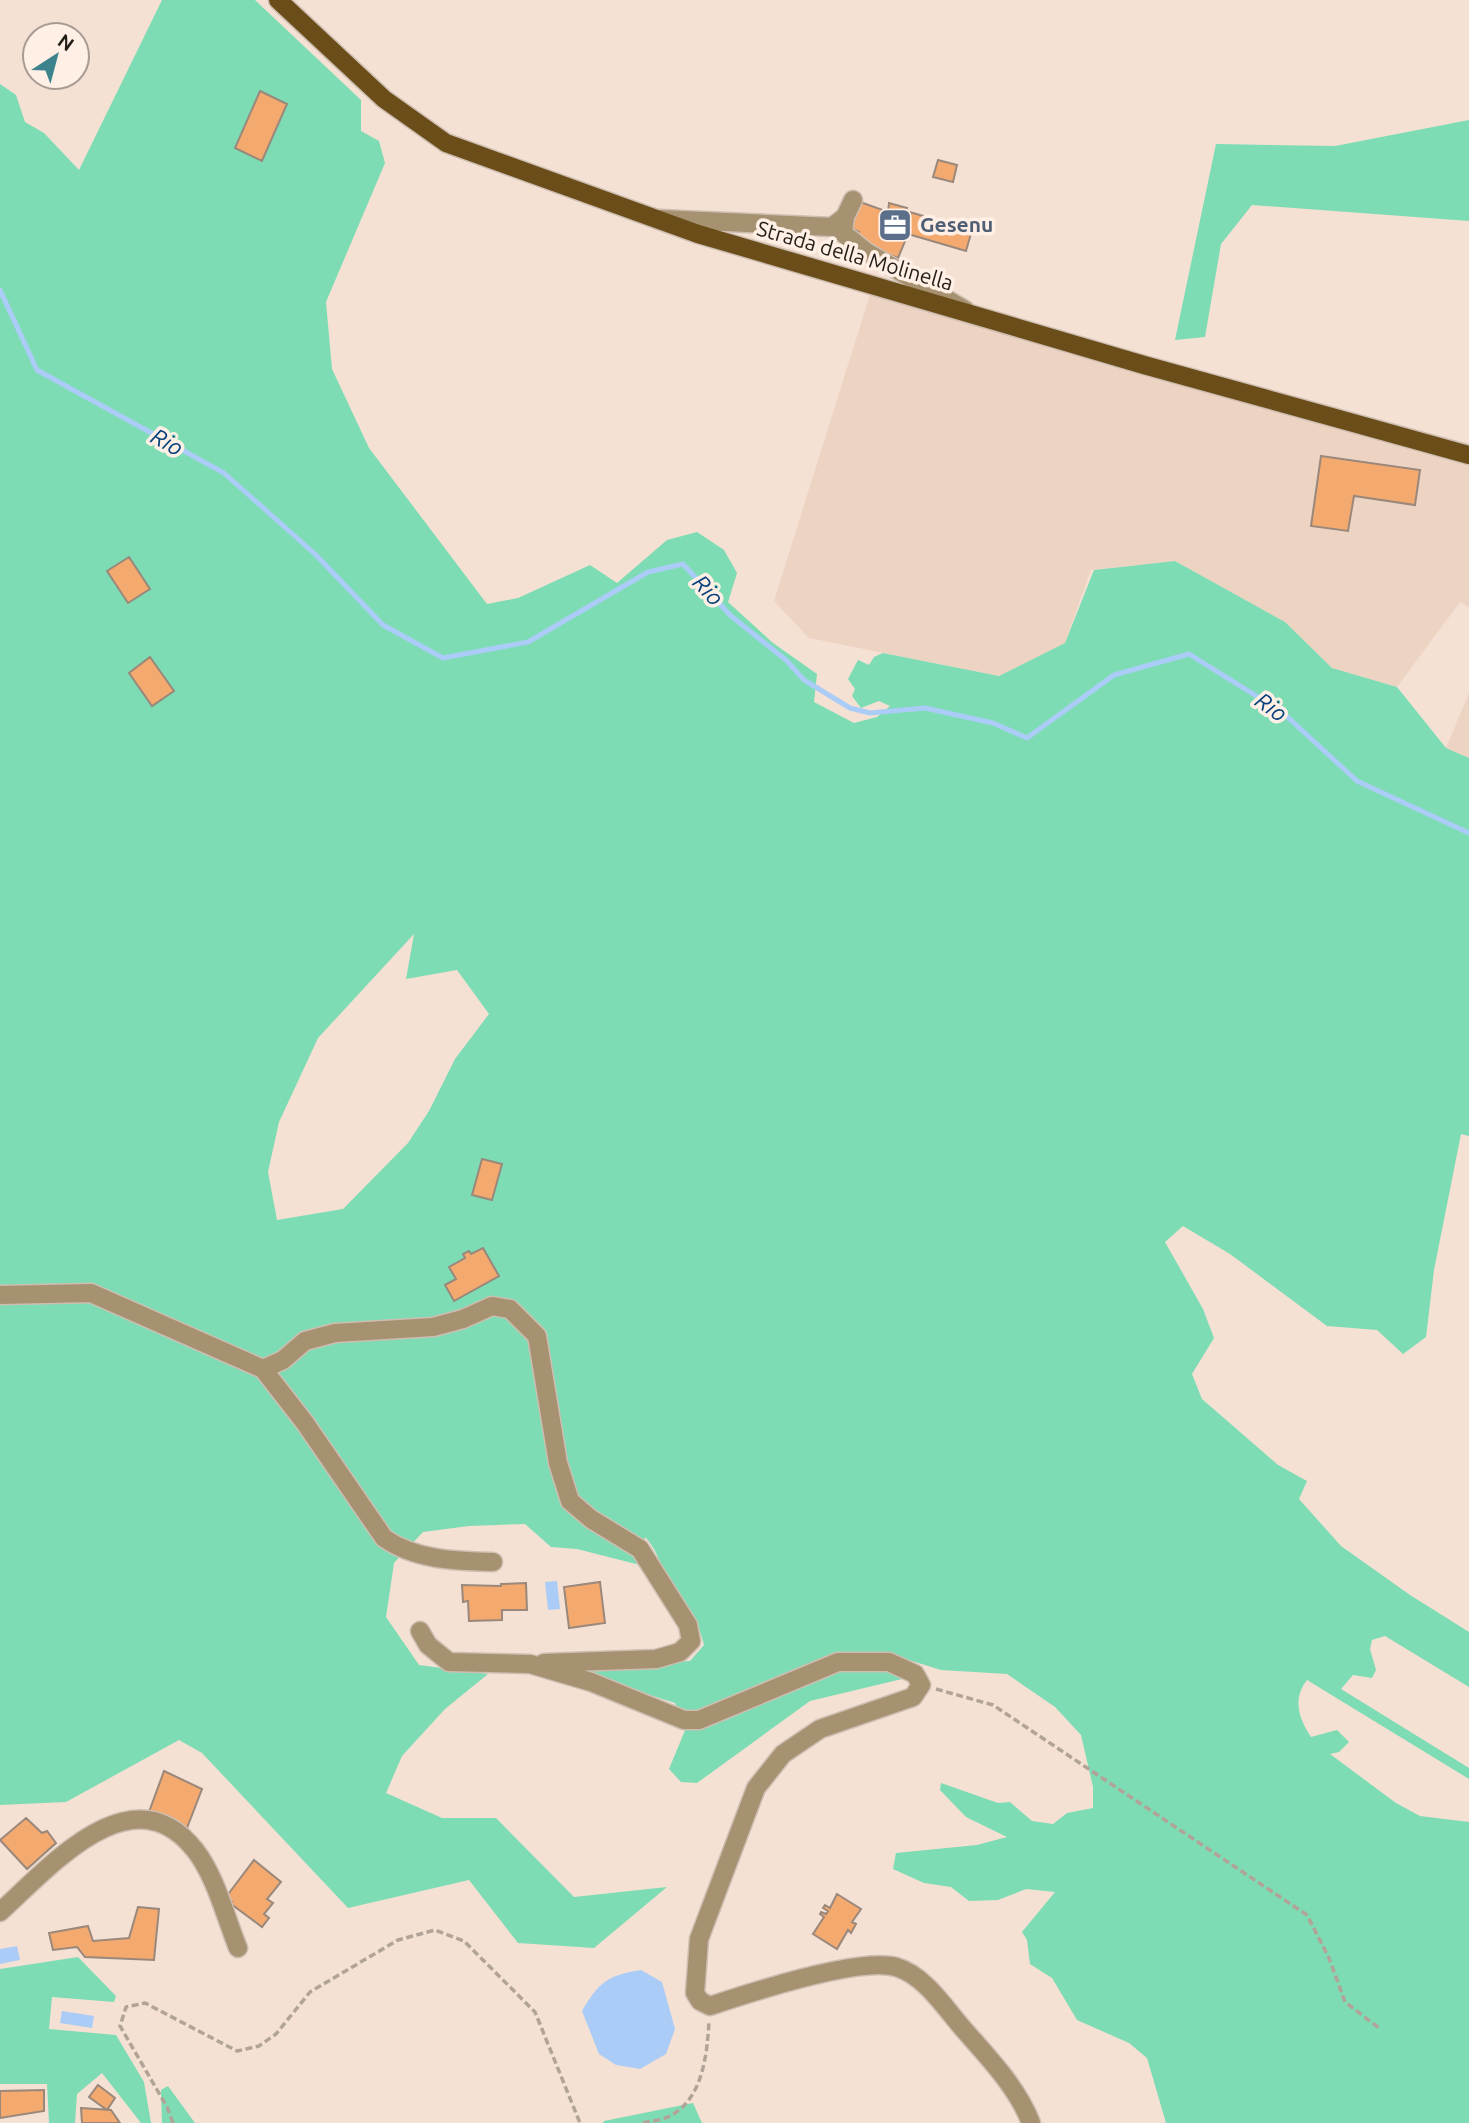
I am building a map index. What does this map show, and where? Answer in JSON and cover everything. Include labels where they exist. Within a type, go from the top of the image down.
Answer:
[{"type":"main road","name":"Strada della Molinella","points":[[278,0],[384,99],[446,143],[698,234],[1469,455]]},
{"type":"street","points":[[853,200],[845,217],[843,233],[865,251],[970,314]]},
{"type":"street","points":[[655,219],[832,227],[845,217]]},
{"type":"street","points":[[0,1296],[91,1293],[263,1369],[305,1423],[384,1538],[397,1548],[447,1560],[493,1562]]},
{"type":"street","points":[[263,1369],[282,1360],[305,1341],[325,1335],[433,1327],[463,1320],[492,1306],[510,1309],[537,1336],[558,1463],[570,1501],[591,1519],[640,1549],[688,1625],[691,1641],[680,1652],[656,1659],[530,1664],[449,1662],[428,1645],[420,1631]]},
{"type":"street","points":[[530,1664],[591,1682],[684,1720],[699,1720],[838,1662],[889,1662],[915,1674],[921,1685],[913,1697],[820,1729],[783,1754],[756,1788],[699,1939],[695,1993],[700,2001],[710,2006],[836,1966],[898,1967],[923,1984],[993,2063],[1031,2123]]},
{"type":"street","points":[[0,1912],[76,1843],[108,1825],[144,1818],[178,1832],[195,1850],[208,1872],[238,1948]]},
{"type":"path","points":[[921,1685],[992,1705],[1307,1915],[1329,1958],[1345,2002],[1379,2028]]},
{"type":"path","points":[[173,2123],[120,2026],[126,2007],[145,2003],[237,2051],[259,2046],[276,2034],[310,1992],[398,1940],[435,1930],[464,1941],[535,2012],[580,2123]]},
{"type":"path","points":[[643,2123],[671,2116],[691,2096],[707,2059],[710,2006]]},
{"type":"shaded area","name":"Gesenu","points":[[873,285],[1469,455],[1469,607],[1460,602],[1397,687],[1332,668],[1285,622],[1175,561],[1091,570],[1065,643],[999,676],[809,638],[774,601]]},
{"type":"shaded area","points":[[1469,693],[1469,758],[1446,748]]},
{"type":"green space","points":[[162,0],[255,0],[361,100],[361,131],[379,141],[385,163],[326,302],[332,369],[369,448],[487,604],[518,598],[590,565],[617,583],[667,540],[697,532],[724,550],[737,573],[728,602],[773,643],[817,674],[814,702],[854,723],[877,717],[890,706],[879,701],[861,708],[852,696],[855,689],[848,679],[858,660],[869,665],[874,657],[883,653],[999,676],[1065,643],[1094,570],[1175,561],[1285,622],[1332,668],[1397,687],[1446,748],[1469,758],[1469,1136],[1461,1134],[1434,1270],[1426,1337],[1403,1354],[1377,1330],[1327,1326],[1230,1254],[1183,1226],[1165,1242],[1203,1309],[1214,1338],[1192,1374],[1202,1399],[1278,1465],[1307,1481],[1299,1499],[1341,1546],[1410,1595],[1469,1632],[1469,1687],[1385,1636],[1372,1640],[1370,1649],[1376,1670],[1372,1678],[1353,1675],[1341,1689],[1469,1768],[1469,1779],[1307,1680],[1300,1694],[1299,1709],[1311,1737],[1337,1730],[1349,1742],[1339,1752],[1330,1754],[1396,1803],[1420,1816],[1469,1822],[1469,2123],[1166,2123],[1147,2058],[1129,2043],[1077,2020],[1052,1978],[1030,1964],[1027,1940],[1022,1932],[1055,1892],[1026,1889],[998,1900],[969,1901],[951,1887],[924,1883],[893,1869],[896,1853],[977,1845],[1007,1837],[966,1817],[940,1790],[941,1783],[998,1803],[1010,1802],[1032,1821],[1053,1824],[1067,1813],[1093,1808],[1093,1787],[1081,1735],[1055,1707],[1007,1674],[941,1670],[912,1661],[902,1679],[810,1701],[697,1783],[681,1782],[669,1769],[686,1728],[675,1703],[562,1667],[690,1661],[704,1645],[694,1617],[645,1537],[640,1565],[577,1549],[551,1547],[525,1524],[469,1526],[423,1532],[394,1563],[386,1617],[419,1665],[488,1674],[445,1709],[402,1756],[386,1793],[442,1818],[496,1818],[574,1897],[667,1887],[594,1948],[518,1943],[469,1880],[348,1908],[202,1753],[179,1740],[66,1802],[0,1805],[0,84],[16,95],[25,122],[44,133],[79,170]],"holes":[[[414,934],[406,979],[457,970],[489,1014],[455,1059],[429,1111],[408,1143],[343,1209],[277,1220],[268,1172],[279,1122],[318,1038]]]},
{"type":"green space","points":[[1469,120],[1469,221],[1252,205],[1221,244],[1205,337],[1175,340],[1216,144],[1335,146]]},
{"type":"green space","points":[[78,1957],[116,1996],[114,2002],[52,1997],[49,2029],[116,2035],[144,2082],[151,2123],[141,2123],[102,2073],[77,2094],[75,2123],[49,2123],[47,2084],[0,2084],[0,1969]]},
{"type":"green space","points":[[168,2086],[195,2123],[162,2123],[161,2090]]},
{"type":"green space","points":[[693,2103],[702,2123],[603,2123],[604,2121]]},
{"type":"water","points":[[557,1581],[560,1609],[548,1610],[545,1582]]},
{"type":"water","points":[[17,1946],[20,1960],[0,1964],[0,1949]]},
{"type":"water","points":[[641,1970],[662,1982],[675,2029],[666,2054],[640,2069],[616,2065],[599,2054],[582,2011],[594,1993],[606,1982],[620,1974]]},
{"type":"water","points":[[62,2011],[94,2016],[92,2028],[60,2023]]},
{"type":"building","points":[[260,91],[287,104],[262,161],[235,148]]},
{"type":"building","points":[[938,160],[957,165],[953,182],[933,177]]},
{"type":"building","points":[[863,203],[888,212],[889,203],[907,208],[906,211],[972,230],[966,251],[908,234],[898,258],[856,242],[859,232],[849,227],[855,205]]},
{"type":"building","points":[[1321,456],[1420,470],[1415,505],[1354,496],[1348,531],[1311,526]]},
{"type":"building","points":[[129,557],[150,589],[128,603],[107,571]]},
{"type":"building","points":[[150,657],[174,691],[152,706],[129,673]]},
{"type":"building","points":[[482,1159],[502,1164],[492,1200],[472,1195]]},
{"type":"building","points":[[483,1248],[499,1276],[454,1301],[445,1285],[456,1279],[449,1267],[465,1258],[463,1254],[469,1251],[471,1254]]},
{"type":"building","points":[[600,1582],[605,1623],[569,1628],[564,1587]]},
{"type":"building","points":[[526,1583],[527,1610],[502,1610],[502,1620],[469,1621],[468,1601],[463,1602],[462,1585],[501,1586]]},
{"type":"building","points":[[164,1771],[202,1789],[187,1828],[149,1812]]},
{"type":"building","points":[[26,1818],[42,1833],[47,1831],[56,1843],[27,1869],[0,1840]]},
{"type":"building","points":[[254,1860],[281,1882],[267,1899],[273,1903],[264,1914],[269,1918],[262,1927],[231,1904],[226,1897]]},
{"type":"building","points":[[837,1894],[861,1909],[852,1922],[856,1924],[851,1933],[848,1930],[837,1949],[813,1934],[824,1917],[821,1912],[826,1914],[828,1911],[823,1908],[825,1905],[830,1908]]},
{"type":"building","points":[[138,1907],[159,1909],[154,1960],[85,1957],[77,1947],[53,1950],[49,1933],[88,1926],[93,1941],[129,1938]]},
{"type":"building","points":[[98,2085],[115,2098],[107,2110],[89,2097]]},
{"type":"building","points":[[44,2090],[44,2111],[0,2118],[0,2091]]},
{"type":"building","points":[[81,2108],[111,2110],[120,2123],[82,2123]]},
{"type":"waterway","name":"Rio","points":[[0,290],[37,370],[224,473],[315,554],[383,625],[443,658],[528,642],[648,572],[683,564],[730,615],[787,661],[804,680],[850,708],[870,713],[925,708],[993,723],[1027,738],[1114,675],[1189,654],[1282,712],[1357,781],[1469,833]]},
{"type":"place","name":"Gesenu","points":[[895,225]]}]
